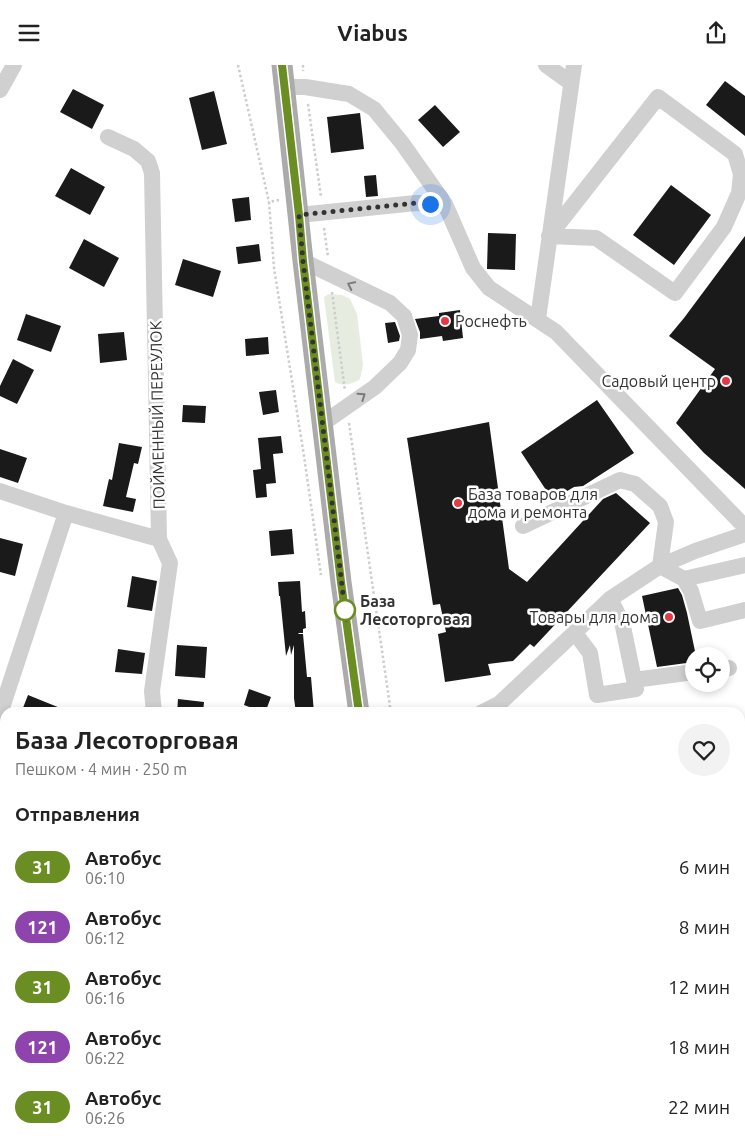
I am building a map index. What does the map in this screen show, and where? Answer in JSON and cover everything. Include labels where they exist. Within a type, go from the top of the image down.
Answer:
[{"type":"main road","points":[[282,65],[322,423],[358,707]]},
{"type":"street","points":[[0,90],[14,65]]},
{"type":"street","points":[[546,65],[571,83]]},
{"type":"street","points":[[538,319],[574,65]]},
{"type":"street","points":[[284,87],[305,87],[349,94],[374,109],[402,143],[445,205],[473,268],[489,288],[556,331],[745,527]]},
{"type":"street","points":[[658,97],[735,154],[741,174],[740,193],[724,227],[675,293],[596,238],[550,236],[658,97]]},
{"type":"street","name":"ПОЙМЕННЫЙ ПЕРЕУЛОК","points":[[108,137],[134,149],[148,161],[152,173],[159,539],[170,563],[152,691],[153,707]]},
{"type":"street","points":[[298,206],[416,203],[445,205]]},
{"type":"street","points":[[303,261],[390,303],[404,316],[410,335],[408,350],[400,363],[375,387],[322,423]]},
{"type":"street","points":[[522,526],[620,480],[635,484],[660,506],[666,522],[660,566]]},
{"type":"street","points":[[0,491],[66,513],[159,539]]},
{"type":"street","points":[[2,707],[66,513]]},
{"type":"street","points":[[493,707],[499,704],[610,599],[660,566],[695,551],[745,534]]},
{"type":"street","points":[[684,579],[745,565]]},
{"type":"street","points":[[660,566],[684,579],[691,591],[700,621],[745,610]]},
{"type":"street","points":[[575,633],[590,653],[597,695],[636,689],[622,622],[610,599]]},
{"type":"street","points":[[634,680],[685,673]]},
{"type":"path","points":[[238,65],[269,202],[274,268],[304,456],[320,575]]},
{"type":"path","points":[[269,202],[298,206]]},
{"type":"shaded area","points":[[329,294],[342,295],[350,299],[357,314],[363,365],[360,379],[348,384],[335,382],[324,297]]},
{"type":"building","points":[[725,81],[745,96],[745,136],[706,105]]},
{"type":"building","points":[[73,89],[104,105],[92,129],[60,112]]},
{"type":"building","points":[[214,91],[227,144],[202,150],[189,98]]},
{"type":"building","points":[[435,105],[460,132],[443,147],[418,120]]},
{"type":"building","points":[[360,113],[364,149],[331,153],[327,117]]},
{"type":"building","points":[[71,168],[105,187],[90,215],[55,196]]},
{"type":"building","points":[[376,175],[378,196],[366,197],[364,176]]},
{"type":"building","points":[[671,185],[711,215],[674,265],[633,235]]},
{"type":"building","points":[[249,197],[251,220],[235,222],[232,199]]},
{"type":"building","points":[[488,233],[516,234],[515,270],[487,269]]},
{"type":"building","points":[[745,236],[745,489],[704,453],[676,423],[715,369],[669,336]]},
{"type":"building","points":[[84,239],[119,258],[104,287],[69,268]]},
{"type":"building","points":[[259,244],[261,261],[238,264],[236,247]]},
{"type":"building","points":[[183,259],[221,271],[213,297],[175,285]]},
{"type":"building","points":[[460,310],[463,338],[443,341],[442,336],[420,339],[420,332],[415,319],[439,316],[439,313]]},
{"type":"building","points":[[26,314],[61,326],[51,352],[17,340]]},
{"type":"building","points":[[395,322],[400,336],[399,341],[388,343],[385,323]]},
{"type":"building","points":[[124,332],[127,360],[100,363],[98,334]]},
{"type":"building","points":[[268,337],[269,354],[246,356],[245,339]]},
{"type":"building","points":[[13,359],[34,370],[17,404],[0,396],[0,386]]},
{"type":"building","points":[[276,390],[279,412],[263,415],[259,392]]},
{"type":"building","points":[[597,400],[634,453],[583,486],[574,487],[564,493],[546,490],[521,452]]},
{"type":"building","points":[[183,405],[206,406],[205,423],[182,422]]},
{"type":"building","points":[[489,422],[509,569],[527,582],[603,499],[616,493],[650,523],[534,647],[530,644],[513,661],[488,664],[491,675],[445,682],[438,634],[446,632],[440,604],[433,605],[407,438]]},
{"type":"building","points":[[281,436],[283,453],[273,454],[276,483],[266,484],[267,497],[256,498],[253,470],[261,469],[258,438]]},
{"type":"building","points":[[119,443],[142,447],[138,464],[134,463],[126,497],[136,499],[133,512],[103,506],[109,479],[112,480]]},
{"type":"building","points":[[0,449],[27,458],[18,483],[0,477]]},
{"type":"building","points":[[292,529],[294,554],[271,556],[269,531]]},
{"type":"building","points":[[0,538],[23,544],[15,576],[0,572]]},
{"type":"building","points":[[132,576],[157,581],[152,611],[127,607]]},
{"type":"building","points":[[300,581],[302,612],[305,611],[306,628],[303,629],[303,633],[298,634],[303,634],[307,677],[311,677],[314,707],[295,707],[294,645],[291,655],[290,645],[286,656],[278,582]]},
{"type":"building","points":[[678,588],[687,613],[694,647],[685,647],[685,663],[657,667],[642,596]]},
{"type":"building","points":[[177,645],[207,647],[205,678],[175,676]]},
{"type":"building","points":[[118,649],[145,653],[142,674],[115,672]]},
{"type":"building","points":[[249,689],[271,697],[267,707],[249,707],[244,705]]},
{"type":"building","points":[[28,695],[58,707],[23,707]]},
{"type":"building","points":[[178,699],[204,702],[204,707],[177,707]]},
{"type":"bus line","name":"31","points":[[282,65],[341,582],[358,707]]},
{"type":"place","name":"Роснефть","points":[[445,321]]},
{"type":"place","name":"Садовый центр","points":[[726,381]]},
{"type":"place","name":"База товаров для дома и ремонта","points":[[458,503]]},
{"type":"place","name":"База Лесоторговая","points":[[345,610]]},
{"type":"place","name":"Товары для дома","points":[[669,617]]},
{"type":"route","points":[[345,610],[346,619],[299,215],[416,203],[430,204]]}]
